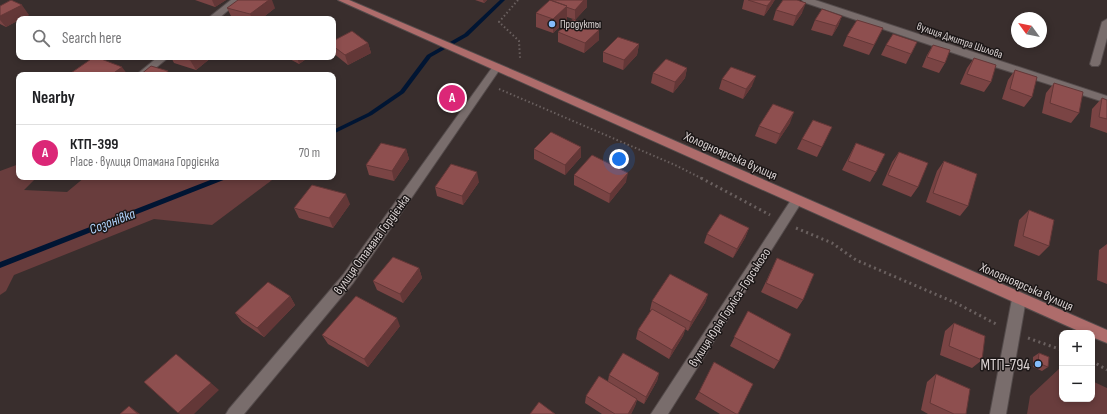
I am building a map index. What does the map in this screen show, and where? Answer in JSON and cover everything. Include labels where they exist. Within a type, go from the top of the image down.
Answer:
[{"type":"main road","name":"Холодноярська вулиця","points":[[342,0],[1107,337]]},
{"type":"street","points":[[216,16],[236,0]]},
{"type":"street","name":"вулиця Дмитра Шилова","points":[[806,0],[987,62],[1107,100]]},
{"type":"street","points":[[1096,64],[1107,22]]},
{"type":"street","points":[[145,72],[160,60]]},
{"type":"street","name":"вулиця Отамана Гордієнка","points":[[234,414],[348,279],[497,67]]},
{"type":"street","name":"вулиця Юрія Горліса-Горського","points":[[659,414],[797,200]]},
{"type":"street","points":[[998,414],[1019,299]]},
{"type":"path","points":[[518,0],[499,22],[519,41],[520,58]]},
{"type":"path","points":[[1095,363],[1107,370]]},
{"type":"shaded area","points":[[16,165],[16,180],[34,180],[24,190],[67,192],[81,180],[272,180],[212,225],[154,219],[14,275],[6,291],[0,295],[0,171]]},
{"type":"shaded area","points":[[1059,369],[1059,402],[1095,402],[1095,382],[1107,388],[1107,414],[1027,414],[1030,396]]},
{"type":"building","points":[[11,0],[22,5],[0,16],[0,6]]},
{"type":"building","points":[[238,0],[269,0],[250,14],[227,8]]},
{"type":"building","points":[[550,0],[567,6],[553,19],[536,13]]},
{"type":"building","points":[[550,0],[584,0],[575,10]]},
{"type":"building","points":[[748,0],[772,0],[767,6]]},
{"type":"building","points":[[783,0],[797,0],[806,3],[796,16],[776,10]]},
{"type":"building","points":[[822,9],[842,16],[836,26],[815,20]]},
{"type":"building","points":[[573,19],[599,30],[585,43],[558,32]]},
{"type":"building","points":[[857,20],[883,28],[874,45],[847,36]]},
{"type":"building","points":[[352,31],[368,43],[345,55],[336,48],[336,39]]},
{"type":"building","points":[[893,34],[917,42],[911,54],[886,45]]},
{"type":"building","points":[[618,37],[639,44],[624,60],[603,52]]},
{"type":"building","points":[[933,45],[950,50],[945,63],[927,57]]},
{"type":"building","points":[[974,58],[996,65],[991,82],[967,74]]},
{"type":"building","points":[[666,59],[687,68],[675,82],[653,73]]},
{"type":"building","points":[[90,60],[104,60],[122,67],[115,72],[72,72]]},
{"type":"building","points":[[151,66],[168,71],[167,72],[144,72]]},
{"type":"building","points":[[731,67],[756,76],[746,89],[722,79]]},
{"type":"building","points":[[1015,70],[1037,77],[1032,97],[1010,89]]},
{"type":"building","points":[[1054,83],[1083,92],[1079,113],[1050,103]]},
{"type":"building","points":[[451,89],[456,91],[451,97],[446,95]]},
{"type":"building","points":[[1102,98],[1107,100],[1107,119],[1099,117]]},
{"type":"building","points":[[773,104],[794,112],[780,134],[759,126]]},
{"type":"building","points":[[813,120],[832,127],[822,147],[802,139]]},
{"type":"building","points":[[551,132],[581,147],[565,165],[534,149]]},
{"type":"building","points":[[381,143],[406,149],[392,171],[366,165]]},
{"type":"building","points":[[856,143],[885,154],[876,172],[848,161]]},
{"type":"building","points":[[899,152],[928,163],[918,187],[888,175]]},
{"type":"building","points":[[592,155],[628,173],[610,194],[574,175]]},
{"type":"building","points":[[944,161],[977,174],[968,206],[933,193]]},
{"type":"building","points":[[451,164],[477,172],[462,196],[435,187]]},
{"type":"building","points":[[312,185],[346,194],[329,218],[294,208]]},
{"type":"building","points":[[1029,210],[1054,220],[1049,246],[1023,236]]},
{"type":"building","points":[[720,214],[749,228],[737,249],[707,234]]},
{"type":"building","points":[[393,257],[419,268],[400,294],[373,281]]},
{"type":"building","points":[[777,258],[814,274],[803,300],[766,283]]},
{"type":"building","points":[[670,274],[708,294],[691,322],[652,301]]},
{"type":"building","points":[[268,282],[290,296],[257,328],[235,313]]},
{"type":"building","points":[[356,296],[397,318],[364,359],[322,335]]},
{"type":"building","points":[[652,309],[686,328],[672,350],[638,330]]},
{"type":"building","points":[[748,311],[791,334],[779,361],[734,337]]},
{"type":"building","points":[[954,323],[985,336],[982,360],[949,346]]},
{"type":"building","points":[[623,353],[659,373],[646,397],[609,375]]},
{"type":"building","points":[[1039,353],[1049,357],[1048,367],[1038,363]]},
{"type":"building","points":[[176,354],[211,383],[178,413],[144,382]]},
{"type":"building","points":[[714,362],[753,384],[738,414],[699,392]]},
{"type":"building","points":[[936,374],[970,389],[966,414],[954,414],[930,403]]},
{"type":"building","points":[[599,376],[637,399],[628,414],[615,414],[586,396]]},
{"type":"building","points":[[539,402],[555,414],[530,414]]},
{"type":"building","points":[[129,406],[138,414],[120,414]]},
{"type":"waterway","name":"Созонівка","points":[[336,131],[370,114],[402,92],[429,56],[466,35],[503,0]]},
{"type":"waterway","name":"Созонівка","points":[[0,265],[216,180]]},
{"type":"place","name":"Продукты","points":[[552,24]]},
{"type":"place","name":"КТП-399","points":[[452,98]]},
{"type":"place","name":"МТП-794","points":[[1038,364]]}]
